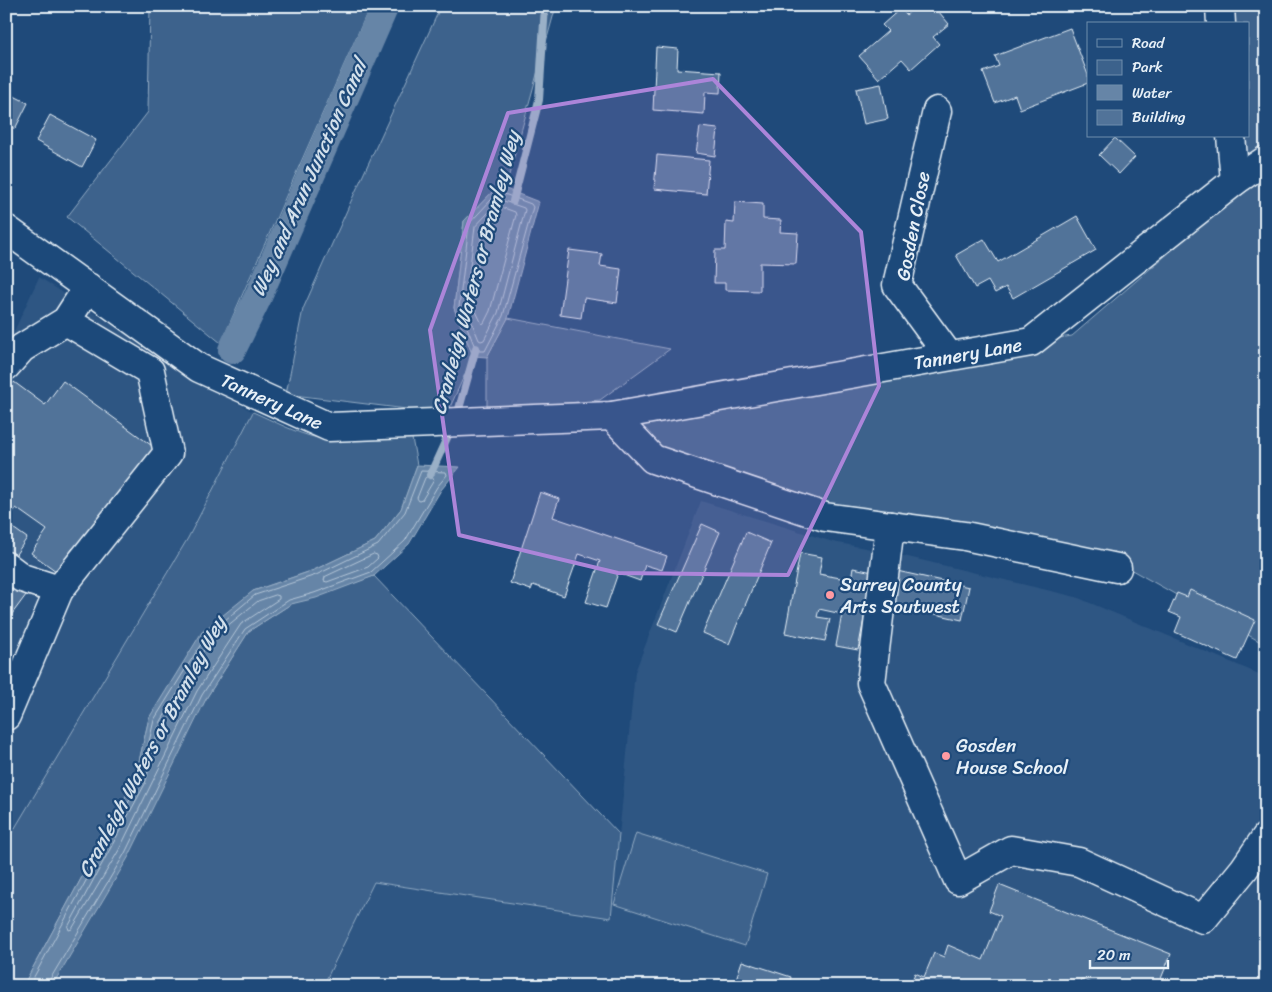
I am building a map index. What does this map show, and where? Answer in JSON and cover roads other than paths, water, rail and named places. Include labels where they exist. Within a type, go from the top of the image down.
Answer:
[{"type":"street","points":[[1220,6],[1222,22]]},
{"type":"street","name":"Gosden Close","points":[[937,111],[897,285],[950,356]]},
{"type":"street","points":[[1231,138],[1235,181]]},
{"type":"street","name":"Tannery Lane","points":[[6,229],[199,368],[329,427],[612,416],[1030,342],[1235,181],[1266,160]]},
{"type":"street","points":[[6,366],[22,348],[66,321],[88,287]]},
{"type":"street","points":[[6,716],[11,688],[58,590],[168,453],[150,371],[66,321]]},
{"type":"street","points":[[612,416],[653,459],[825,517],[965,536],[1117,568]]},
{"type":"street","points":[[890,526],[871,683],[958,880],[1012,850],[1079,862],[1203,919],[1244,869],[1266,837]]},
{"type":"street","points":[[6,566],[22,578],[58,590]]},
{"type":"water","points":[[498,186],[539,202],[508,318],[487,357],[473,356],[454,308],[464,221]]},
{"type":"water","points":[[417,465],[460,467],[441,490],[409,544],[374,576],[316,598],[291,604],[249,631],[207,697],[129,856],[52,986],[23,986],[135,779],[149,718],[202,632],[253,591],[314,570],[375,541],[401,509]]},
{"type":"waterway","name":"Wey and Arun Junction Canal","points":[[232,350],[258,297],[385,6]]},
{"type":"waterway","name":"Cranleigh Waters or Bramley Wey","points":[[513,201],[539,100],[545,6]]},
{"type":"waterway","name":"Cranleigh Waters or Bramley Wey","points":[[457,416],[476,348]]},
{"type":"waterway","name":"Cranleigh Waters or Bramley Wey","points":[[430,475],[451,429]]},
{"type":"place","name":"Surrey County Arts Soutwest","points":[[830,595]]},
{"type":"place","name":"Gosden House School","points":[[946,756]]}]
